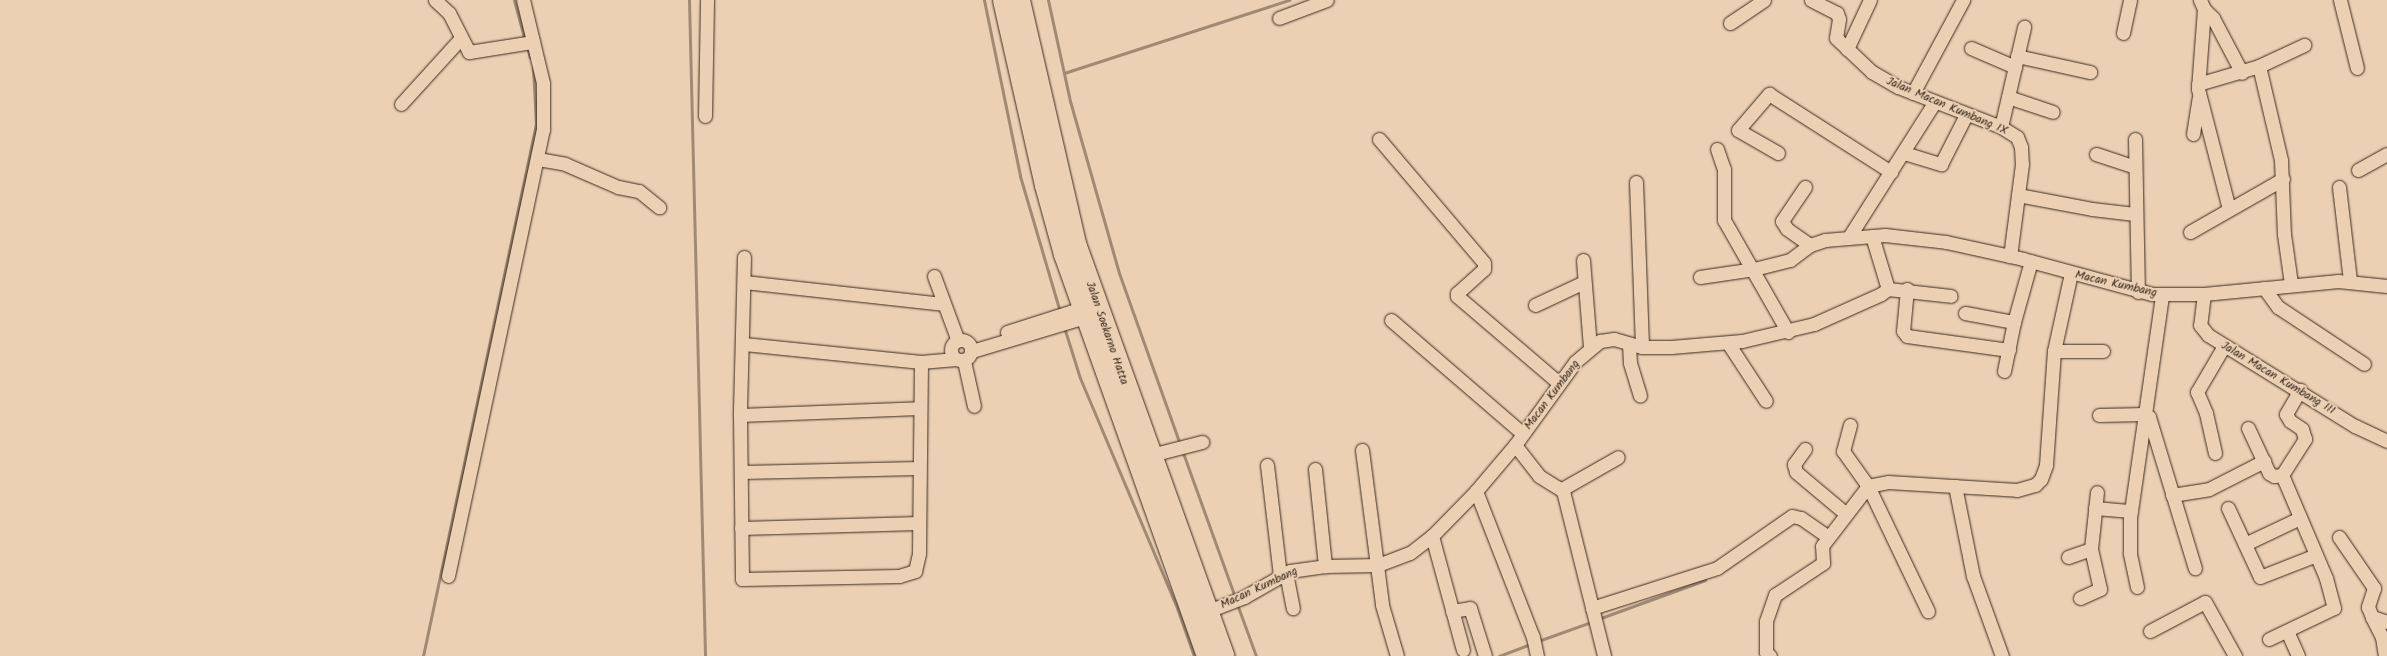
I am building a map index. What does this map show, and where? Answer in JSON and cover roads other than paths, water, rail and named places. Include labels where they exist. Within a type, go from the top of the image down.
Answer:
[{"type":"highway","name":"Jalan Soekarno Hatta","points":[[1002,0],[1046,155],[1151,455],[1225,656]]},
{"type":"highway","name":"Jalan Soekarno Hatta","points":[[1020,0],[1063,254],[1078,315],[1206,656]]},
{"type":"street","points":[[435,0],[449,12],[469,52],[531,43]]},
{"type":"street","points":[[448,576],[543,130],[543,83],[531,43],[523,0]]},
{"type":"street","points":[[705,116],[707,0]]},
{"type":"street","points":[[1279,18],[1327,0]]},
{"type":"street","points":[[1730,23],[1764,0]]},
{"type":"street","points":[[1811,0],[1837,13],[1839,22],[1836,36],[1843,46],[1870,0]]},
{"type":"street","points":[[1913,93],[1963,0]]},
{"type":"street","points":[[2123,33],[2130,0]]},
{"type":"street","points":[[2340,0],[2358,68]]},
{"type":"street","points":[[2202,5],[2213,18],[2242,73]]},
{"type":"street","points":[[2193,134],[2199,90],[2202,5]]},
{"type":"street","points":[[2001,127],[2024,27]]},
{"type":"street","points":[[401,104],[461,38]]},
{"type":"street","points":[[2199,90],[2259,66],[2304,45]]},
{"type":"street","name":"Jalan Macan Kumbang IX","points":[[1843,46],[1872,72],[1934,103],[2001,127],[2017,137],[2022,147],[2018,195],[2010,256]]},
{"type":"street","points":[[1971,48],[2016,62],[2090,72]]},
{"type":"street","points":[[2259,66],[2283,179],[2284,234],[2291,284]]},
{"type":"street","points":[[2199,90],[2229,209]]},
{"type":"street","points":[[1778,153],[1738,130],[1769,94],[1891,172]]},
{"type":"street","points":[[2008,97],[2053,112]]},
{"type":"street","points":[[1849,237],[1904,153],[1934,103]]},
{"type":"street","points":[[1904,153],[1941,164],[1966,115]]},
{"type":"street","points":[[2135,138],[2135,214],[2138,292]]},
{"type":"street","points":[[1379,139],[1484,264],[1484,269],[1457,293],[1457,296],[1559,383]]},
{"type":"street","points":[[1718,149],[1724,169],[1723,216],[1788,332]]},
{"type":"street","points":[[2096,154],[2135,167]]},
{"type":"street","points":[[2358,170],[2387,154]]},
{"type":"street","points":[[538,159],[565,164],[614,186],[639,191],[659,207]]},
{"type":"street","points":[[2190,232],[2283,179]]},
{"type":"street","points":[[1636,182],[1642,347]]},
{"type":"street","points":[[1805,187],[1782,221],[1787,229],[1810,245]]},
{"type":"street","points":[[2339,187],[2350,280]]},
{"type":"street","points":[[2018,195],[2092,210],[2135,214]]},
{"type":"street","points":[[1872,236],[1888,289],[1907,289],[1951,296]]},
{"type":"street","name":"Macan Kumbang","points":[[1700,277],[1754,269],[1790,260],[1810,245],[1825,240],[1872,236],[1946,242],[2030,261],[2138,292],[2162,295],[2204,294],[2291,284],[2350,280],[2387,286]]},
{"type":"street","points":[[744,257],[744,344],[740,415],[742,472],[740,575],[744,579],[910,575],[918,563],[919,408],[921,362]]},
{"type":"street","points":[[1583,260],[1590,347]]},
{"type":"street","points":[[2004,371],[2014,322],[2030,261]]},
{"type":"street","points":[[1765,655],[1766,621],[1775,595],[1823,563],[1822,546],[1868,486],[1888,482],[2017,490],[2041,479],[2046,465],[2054,351],[2071,273]]},
{"type":"street","points":[[934,276],[943,304],[964,351],[974,406]]},
{"type":"street","points":[[744,282],[943,304]]},
{"type":"street","points":[[1535,305],[1584,282]]},
{"type":"street","points":[[2264,288],[2278,307],[2364,364]]},
{"type":"street","name":"Macan Kumbang","points":[[1208,611],[1244,597],[1283,575],[1325,566],[1378,565],[1410,553],[1432,536],[1476,491],[1516,445],[1559,383],[1590,347],[1605,339],[1642,347],[1728,343],[1788,332],[1854,308],[1888,289]]},
{"type":"street","points":[[1907,289],[1903,331],[1906,336],[2009,350]]},
{"type":"street","name":"Jalan Macan Kumbang III","points":[[2204,294],[2201,328],[2224,346],[2300,390],[2355,426],[2387,442]]},
{"type":"street","points":[[2137,587],[2130,553],[2131,511],[2143,414],[2162,295]]},
{"type":"street","points":[[1965,313],[2014,322]]},
{"type":"street","points":[[744,344],[921,362],[964,351],[1078,315]]},
{"type":"street","points":[[1390,320],[1523,434]]},
{"type":"street","points":[[1728,343],[1766,401]]},
{"type":"street","points":[[1629,344],[1630,363],[1640,396]]},
{"type":"street","points":[[2215,453],[2206,413],[2197,392],[2224,346]]},
{"type":"street","points":[[2054,351],[2103,351]]},
{"type":"street","points":[[2282,475],[2305,439],[2302,429],[2290,421],[2286,414],[2300,390]]},
{"type":"street","points":[[740,415],[919,408]]},
{"type":"street","points":[[2099,415],[2143,414],[2150,419],[2195,568]]},
{"type":"street","points":[[1850,425],[1843,452],[1868,486],[1928,611]]},
{"type":"street","points":[[2248,428],[2271,475],[2282,475]]},
{"type":"street","points":[[1151,455],[1202,442]]},
{"type":"street","points":[[1516,445],[1539,476],[1562,489],[1570,511],[1604,656]]},
{"type":"street","points":[[1805,449],[1794,464],[1796,472],[1846,514]]},
{"type":"street","points":[[1362,450],[1386,623],[1397,656]]},
{"type":"street","points":[[1562,489],[1618,457]]},
{"type":"street","points":[[2172,495],[2209,489],[2264,461]]},
{"type":"street","points":[[1267,465],[1283,575],[1293,608]]},
{"type":"street","points":[[742,472],[919,468]]},
{"type":"street","points":[[1315,469],[1325,566]]},
{"type":"street","points":[[2269,640],[2334,608],[2332,592],[2282,475]]},
{"type":"street","points":[[1955,486],[1973,576],[2002,656]]},
{"type":"street","points":[[1476,491],[1535,646]]},
{"type":"street","points":[[2080,598],[2100,589],[2091,549],[2097,492]]},
{"type":"street","points":[[2095,508],[2131,511]]},
{"type":"street","points":[[2228,508],[2260,577],[2316,555]]},
{"type":"street","points":[[1594,615],[1717,568],[1792,516],[1798,516],[1828,537]]},
{"type":"street","points":[[2245,544],[2300,518]]},
{"type":"street","points":[[741,528],[919,523]]},
{"type":"street","points":[[1432,536],[1463,650]]},
{"type":"street","points":[[2339,537],[2374,588],[2368,607],[2382,637],[2385,656]]},
{"type":"street","points":[[2068,557],[2091,549]]},
{"type":"street","points":[[2150,632],[2205,602],[2235,656]]},
{"type":"street","points":[[1452,610],[1470,608],[1485,656]]},
{"type":"street","points":[[2372,617],[2387,622]]},
{"type":"street","points":[[2287,632],[2298,656]]},
{"type":"waterway","points":[[514,0],[525,41]]},
{"type":"waterway","points":[[689,0],[705,656]]},
{"type":"waterway","points":[[984,0],[1020,176],[1060,312]]},
{"type":"waterway","points":[[1048,0],[1070,101],[1119,273],[1180,444]]},
{"type":"waterway","points":[[1064,73],[1289,0]]},
{"type":"waterway","points":[[527,46],[530,58]]},
{"type":"waterway","points":[[423,656],[536,124],[533,67]]},
{"type":"waterway","points":[[1064,327],[1080,378],[1176,605],[1194,656]]},
{"type":"waterway","points":[[1182,450],[1235,597]]},
{"type":"waterway","points":[[1598,619],[1705,580]]},
{"type":"waterway","points":[[1237,604],[1256,656]]},
{"type":"waterway","points":[[1538,641],[1591,622]]},
{"type":"waterway","points":[[1499,656],[1531,644]]}]
